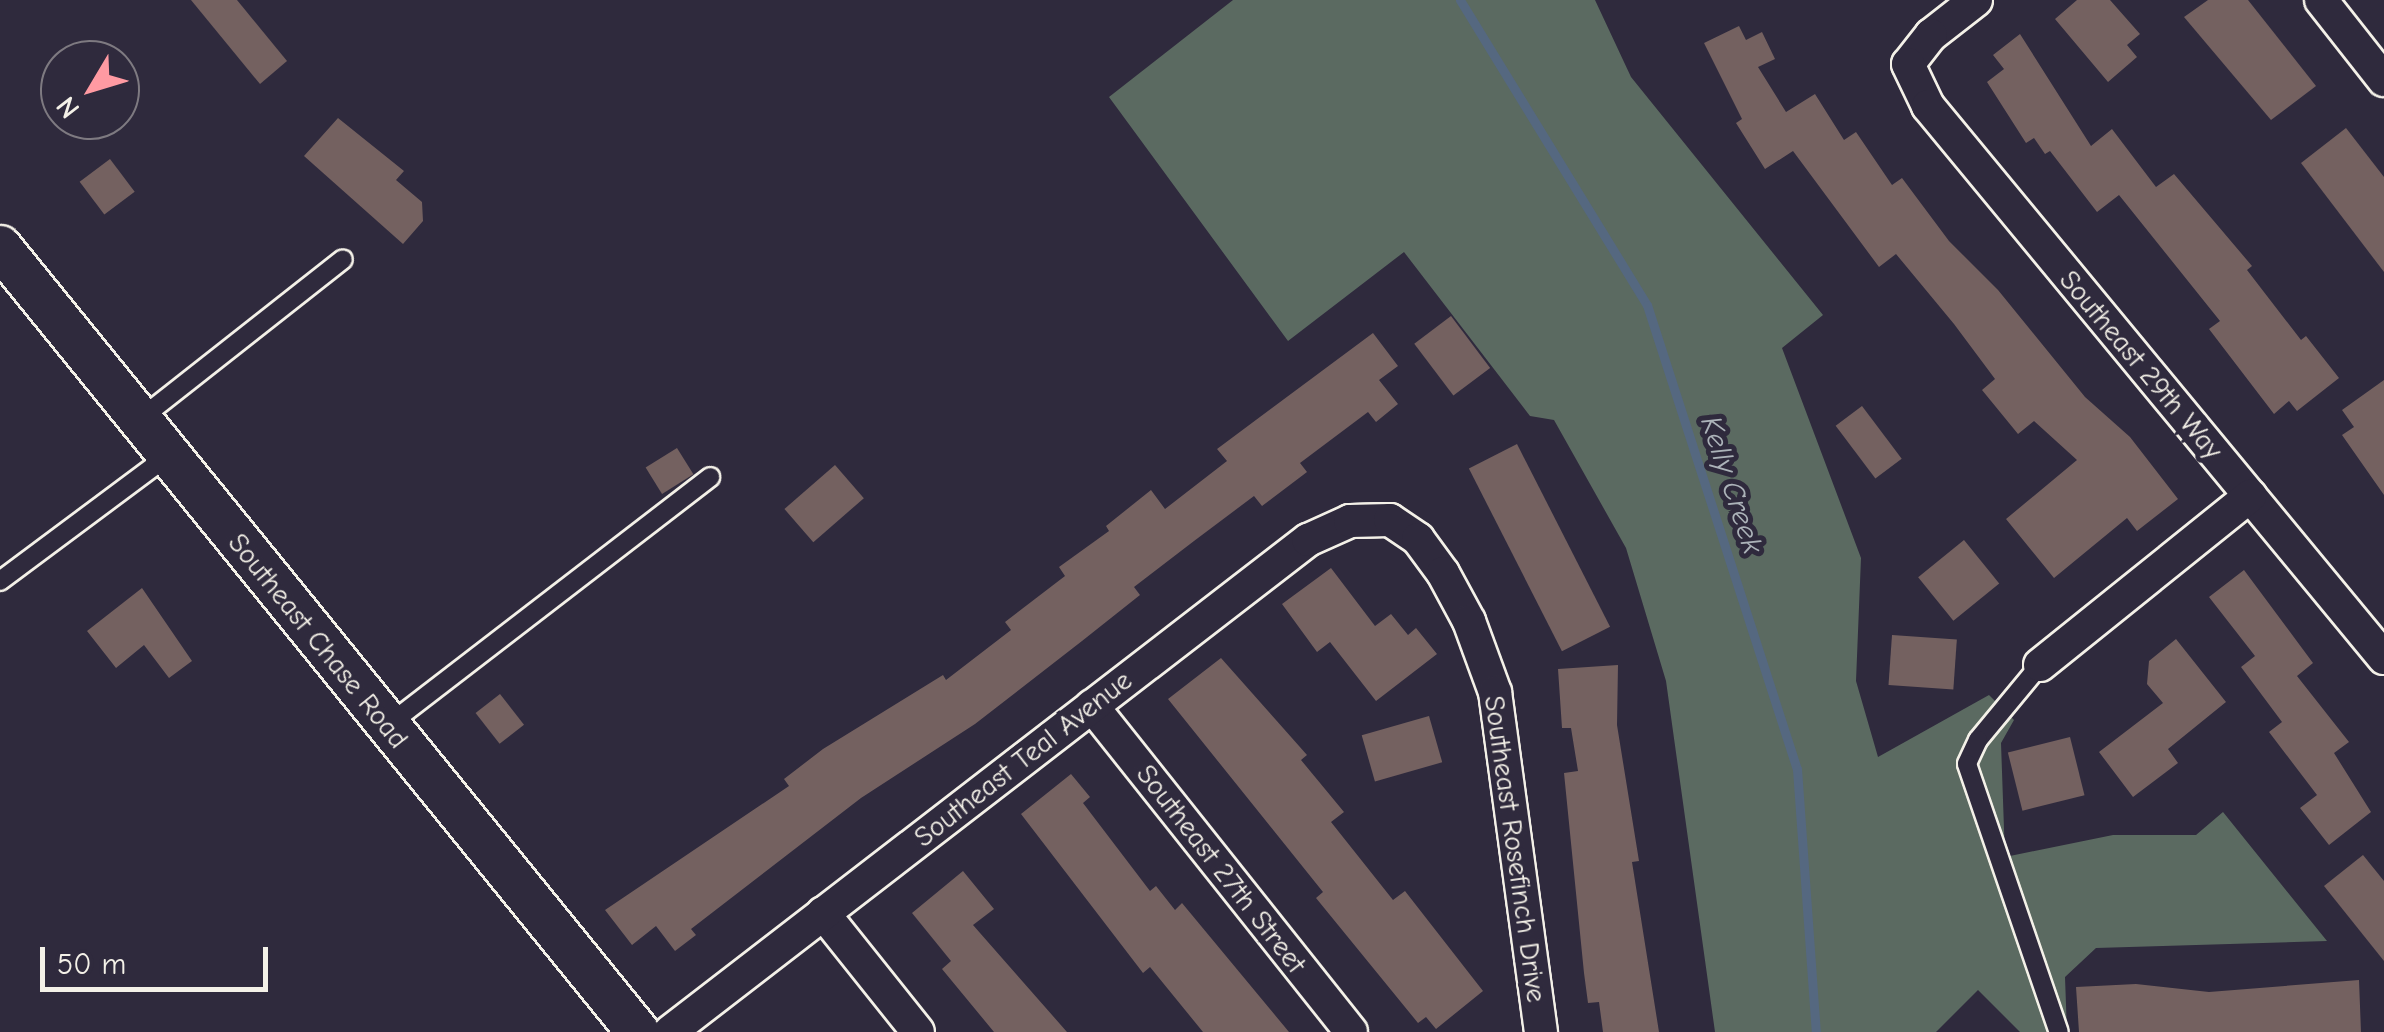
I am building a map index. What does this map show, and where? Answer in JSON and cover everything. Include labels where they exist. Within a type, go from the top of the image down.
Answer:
[{"type":"street","name":"Southeast 29th Way","points":[[1976,0],[1931,35],[1908,64],[1928,106],[2384,658]]},
{"type":"street","points":[[2320,0],[2384,80]]},
{"type":"street","name":"Southeast Chase Road","points":[[0,247],[638,1032]]},
{"type":"street","points":[[2040,665],[2250,496]]},
{"type":"street","name":"Southeast Teal Avenue","points":[[670,1032],[1308,540],[1350,521],[1390,520]]},
{"type":"street","name":"Southeast Rosefinch Drive","points":[[1390,520],[1418,539],[1443,573],[1469,621],[1495,692],[1541,1032]]},
{"type":"street","name":"Southeast 27th Street","points":[[1092,706],[1351,1032]]},
{"type":"street","points":[[823,913],[918,1032]]},
{"type":"lane","points":[[140,420],[342,258]]},
{"type":"lane","points":[[0,581],[168,456]]},
{"type":"lane","points":[[387,726],[710,477]]},
{"type":"lane","points":[[2040,665],[1978,740],[1967,764],[2059,1032]]},
{"type":"green space","points":[[1233,0],[1595,0],[1631,77],[1823,315],[1782,348],[1861,558],[1856,681],[1878,757],[1989,695],[2014,720],[2001,743],[2005,857],[2113,835],[2196,835],[2223,812],[2327,941],[2096,948],[2065,977],[2067,1032],[2020,1032],[1978,990],[1936,1032],[1715,1032],[1666,681],[1626,548],[1554,420],[1530,416],[1404,252],[1288,341],[1109,97]]},
{"type":"building","points":[[191,0],[237,0],[287,61],[260,84]]},
{"type":"building","points":[[2077,0],[2110,0],[2140,34],[2127,45],[2137,57],[2108,82],[2055,19]]},
{"type":"building","points":[[2208,0],[2248,0],[2316,86],[2271,120],[2184,17]]},
{"type":"building","points":[[1739,26],[1746,40],[1762,32],[1775,59],[1758,67],[1786,112],[1815,94],[1844,140],[1856,132],[1892,185],[1902,178],[1949,241],[1998,290],[2085,397],[2130,437],[2178,499],[2137,531],[2127,518],[2054,578],[2006,519],[2077,460],[2034,421],[2018,434],[1982,390],[1995,379],[1954,324],[1896,254],[1879,267],[1793,151],[1765,169],[1736,123],[1742,119],[1704,43]]},
{"type":"building","points":[[2020,34],[2091,146],[2112,129],[2156,187],[2174,174],[2252,266],[2247,270],[2301,340],[2306,336],[2339,378],[2297,411],[2289,401],[2274,414],[2209,329],[2220,321],[2119,195],[2097,212],[2050,151],[2045,154],[2034,138],[2026,143],[1987,82],[2004,69],[1993,55]]},
{"type":"building","points":[[338,118],[404,171],[396,180],[422,202],[423,221],[403,244],[304,156]]},
{"type":"building","points":[[2346,128],[2384,177],[2384,272],[2301,163]]},
{"type":"building","points":[[110,159],[135,192],[104,215],[80,182]]},
{"type":"building","points":[[1451,316],[1490,368],[1453,396],[1414,344]]},
{"type":"building","points":[[1373,333],[1398,366],[1379,380],[1398,404],[1376,422],[1368,412],[1300,463],[1307,472],[1262,506],[1254,496],[1194,541],[1134,587],[1140,595],[1082,641],[975,724],[861,798],[691,929],[696,935],[675,951],[656,926],[632,945],[605,910],[789,786],[784,779],[823,749],[943,675],[946,680],[1011,630],[1005,622],[1065,576],[1059,567],[1109,531],[1106,526],[1151,490],[1165,509],[1227,461],[1217,449]]},
{"type":"building","points":[[2384,380],[2384,495],[2342,435],[2354,427],[2342,410]]},
{"type":"building","points":[[1862,406],[1902,459],[1875,479],[1836,426]]},
{"type":"building","points":[[1517,444],[1610,627],[1562,651],[1469,469]]},
{"type":"building","points":[[677,448],[693,474],[662,494],[646,468]]},
{"type":"building","points":[[835,465],[864,498],[813,542],[784,509]]},
{"type":"building","points":[[1964,540],[1999,584],[1953,621],[1918,577]]},
{"type":"building","points":[[1331,568],[1375,626],[1391,614],[1408,635],[1416,628],[1437,654],[1376,701],[1330,642],[1317,652],[1282,604]]},
{"type":"building","points":[[2244,570],[2313,663],[2297,676],[2349,742],[2334,753],[2371,812],[2329,845],[2300,808],[2317,795],[2269,732],[2282,722],[2241,667],[2255,656],[2209,597]]},
{"type":"building","points":[[142,588],[192,661],[169,678],[144,645],[116,668],[87,631]]},
{"type":"building","points":[[1892,635],[1957,640],[1953,689],[1889,685]]},
{"type":"building","points":[[2176,639],[2226,702],[2168,749],[2178,763],[2133,797],[2099,752],[2163,703],[2147,684],[2149,661]]},
{"type":"building","points":[[1221,658],[1307,755],[1301,760],[1344,812],[1331,822],[1393,900],[1405,891],[1483,991],[1436,1029],[1426,1017],[1418,1023],[1316,898],[1323,892],[1168,699]]},
{"type":"building","points":[[1618,665],[1617,725],[1639,861],[1632,862],[1659,1032],[1603,1032],[1599,1002],[1588,1003],[1584,973],[1564,773],[1578,771],[1571,728],[1562,728],[1558,669]]},
{"type":"building","points":[[500,694],[524,725],[500,744],[476,713]]},
{"type":"building","points":[[1429,716],[1442,762],[1375,781],[1362,735]]},
{"type":"building","points":[[2070,737],[2085,795],[2022,811],[2008,752]]},
{"type":"building","points":[[1071,774],[1090,797],[1083,803],[1150,891],[1156,886],[1175,910],[1182,903],[1289,1032],[1203,1032],[1150,967],[1143,973],[1021,814]]},
{"type":"building","points":[[2363,855],[2384,881],[2384,961],[2324,886]]},
{"type":"building","points":[[963,871],[994,909],[973,925],[1067,1032],[994,1032],[942,969],[951,961],[912,913]]},
{"type":"building","points":[[2359,980],[2361,1032],[2079,1032],[2076,987],[2136,984],[2209,992]]},
{"type":"waterway","name":"Kelly Creek","points":[[1460,0],[1647,305],[1797,769],[1816,1032]]}]
